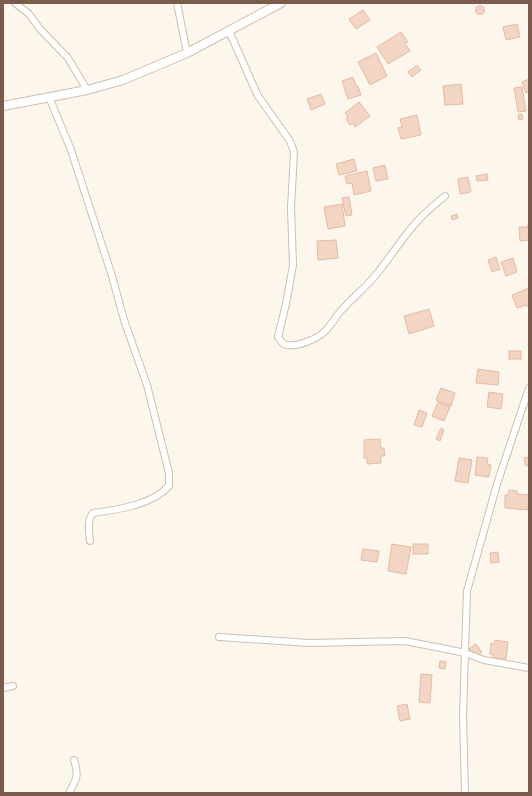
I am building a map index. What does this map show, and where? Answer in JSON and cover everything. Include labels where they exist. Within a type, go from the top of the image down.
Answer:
[{"type":"street","points":[[15,3],[29,14],[40,29],[68,58],[87,90]]},
{"type":"street","points":[[177,3],[187,53]]},
{"type":"street","points":[[3,106],[49,96],[87,90],[123,80],[187,53],[280,3]]},
{"type":"street","points":[[229,31],[258,96],[290,141],[294,152],[291,208],[293,265],[278,338],[282,343],[287,346],[296,345],[312,340],[323,333],[389,259],[413,225],[445,196]]},
{"type":"street","points":[[49,96],[71,150],[112,276],[124,320],[148,385],[168,473],[169,486],[163,492],[130,507],[93,513],[90,516],[89,523],[90,541]]},
{"type":"street","points":[[465,793],[463,715],[467,591],[497,484],[529,388]]},
{"type":"street","points":[[219,637],[309,643],[405,640],[465,653],[484,660],[529,668]]},
{"type":"street","points":[[3,688],[13,686]]},
{"type":"street","points":[[69,793],[75,783],[78,772],[74,760]]},
{"type":"building","points":[[478,6],[482,6],[484,10],[482,14],[478,14],[476,12],[476,8]]},
{"type":"building","points":[[363,10],[370,20],[356,29],[349,19]]},
{"type":"building","points":[[517,24],[520,37],[506,40],[503,27]]},
{"type":"building","points":[[401,32],[408,42],[405,43],[410,51],[388,64],[377,47]]},
{"type":"building","points":[[376,53],[387,76],[370,85],[358,62]]},
{"type":"building","points":[[417,65],[421,70],[412,77],[408,72]]},
{"type":"building","points":[[353,77],[361,95],[348,99],[342,81]]},
{"type":"building","points":[[529,79],[529,92],[526,93],[522,82]]},
{"type":"building","points":[[461,84],[463,104],[445,105],[443,86]]},
{"type":"building","points":[[522,87],[526,111],[518,112],[514,88]]},
{"type":"building","points":[[321,94],[325,104],[311,110],[307,99]]},
{"type":"building","points":[[359,102],[370,116],[355,127],[353,123],[350,125],[346,119],[348,117],[345,113]]},
{"type":"building","points":[[522,114],[523,119],[519,120],[518,115]]},
{"type":"building","points":[[417,115],[421,135],[401,139],[398,128],[402,127],[400,119]]},
{"type":"building","points":[[354,159],[357,171],[339,175],[336,164]]},
{"type":"building","points":[[385,165],[388,179],[376,181],[373,168]]},
{"type":"building","points":[[367,171],[371,191],[354,195],[352,183],[347,184],[345,176]]},
{"type":"building","points":[[487,174],[488,180],[477,181],[476,176]]},
{"type":"building","points":[[468,177],[471,192],[460,194],[458,179]]},
{"type":"building","points":[[349,197],[352,215],[346,216],[342,198]]},
{"type":"building","points":[[342,204],[345,226],[328,229],[324,207]]},
{"type":"building","points":[[457,214],[458,218],[452,220],[451,216]]},
{"type":"building","points":[[528,224],[529,240],[520,241],[519,227],[528,227]]},
{"type":"building","points":[[336,240],[338,258],[318,260],[317,241]]},
{"type":"building","points":[[496,257],[500,269],[492,272],[488,260]]},
{"type":"building","points":[[513,258],[517,272],[506,276],[501,262]]},
{"type":"building","points":[[529,288],[529,309],[527,305],[517,308],[512,295]]},
{"type":"building","points":[[429,309],[434,326],[409,334],[404,316]]},
{"type":"building","points":[[509,351],[521,351],[521,359],[509,359]]},
{"type":"building","points":[[478,369],[499,372],[498,385],[476,383]]},
{"type":"building","points":[[441,388],[455,393],[451,406],[436,400]]},
{"type":"building","points":[[489,392],[503,394],[501,409],[487,407]]},
{"type":"building","points":[[438,402],[450,407],[444,421],[432,416]]},
{"type":"building","points":[[419,410],[427,413],[422,427],[414,425]]},
{"type":"building","points":[[441,428],[444,430],[440,441],[436,439]]},
{"type":"building","points":[[380,439],[381,448],[384,448],[385,456],[381,456],[381,463],[367,464],[367,458],[364,458],[364,440]]},
{"type":"building","points":[[477,457],[488,458],[487,464],[491,465],[489,477],[475,475]]},
{"type":"building","points":[[529,457],[529,465],[526,466],[524,458]]},
{"type":"building","points":[[459,458],[472,460],[468,483],[455,481]]},
{"type":"building","points":[[509,490],[517,491],[517,494],[529,495],[528,510],[505,508],[505,495],[508,495]]},
{"type":"building","points":[[392,544],[411,547],[406,574],[388,571]]},
{"type":"building","points":[[413,544],[428,544],[428,554],[413,554]]},
{"type":"building","points":[[363,549],[379,551],[377,562],[361,560]]},
{"type":"building","points":[[498,552],[499,562],[491,563],[490,553]]},
{"type":"building","points":[[495,640],[508,642],[506,659],[492,658],[493,655],[490,654],[491,643],[494,644]]},
{"type":"building","points":[[476,644],[482,652],[476,657],[469,649]]},
{"type":"building","points":[[440,661],[446,662],[445,669],[439,668]]},
{"type":"building","points":[[421,674],[432,675],[430,703],[419,702]]},
{"type":"building","points":[[407,704],[410,719],[400,721],[397,706]]}]
